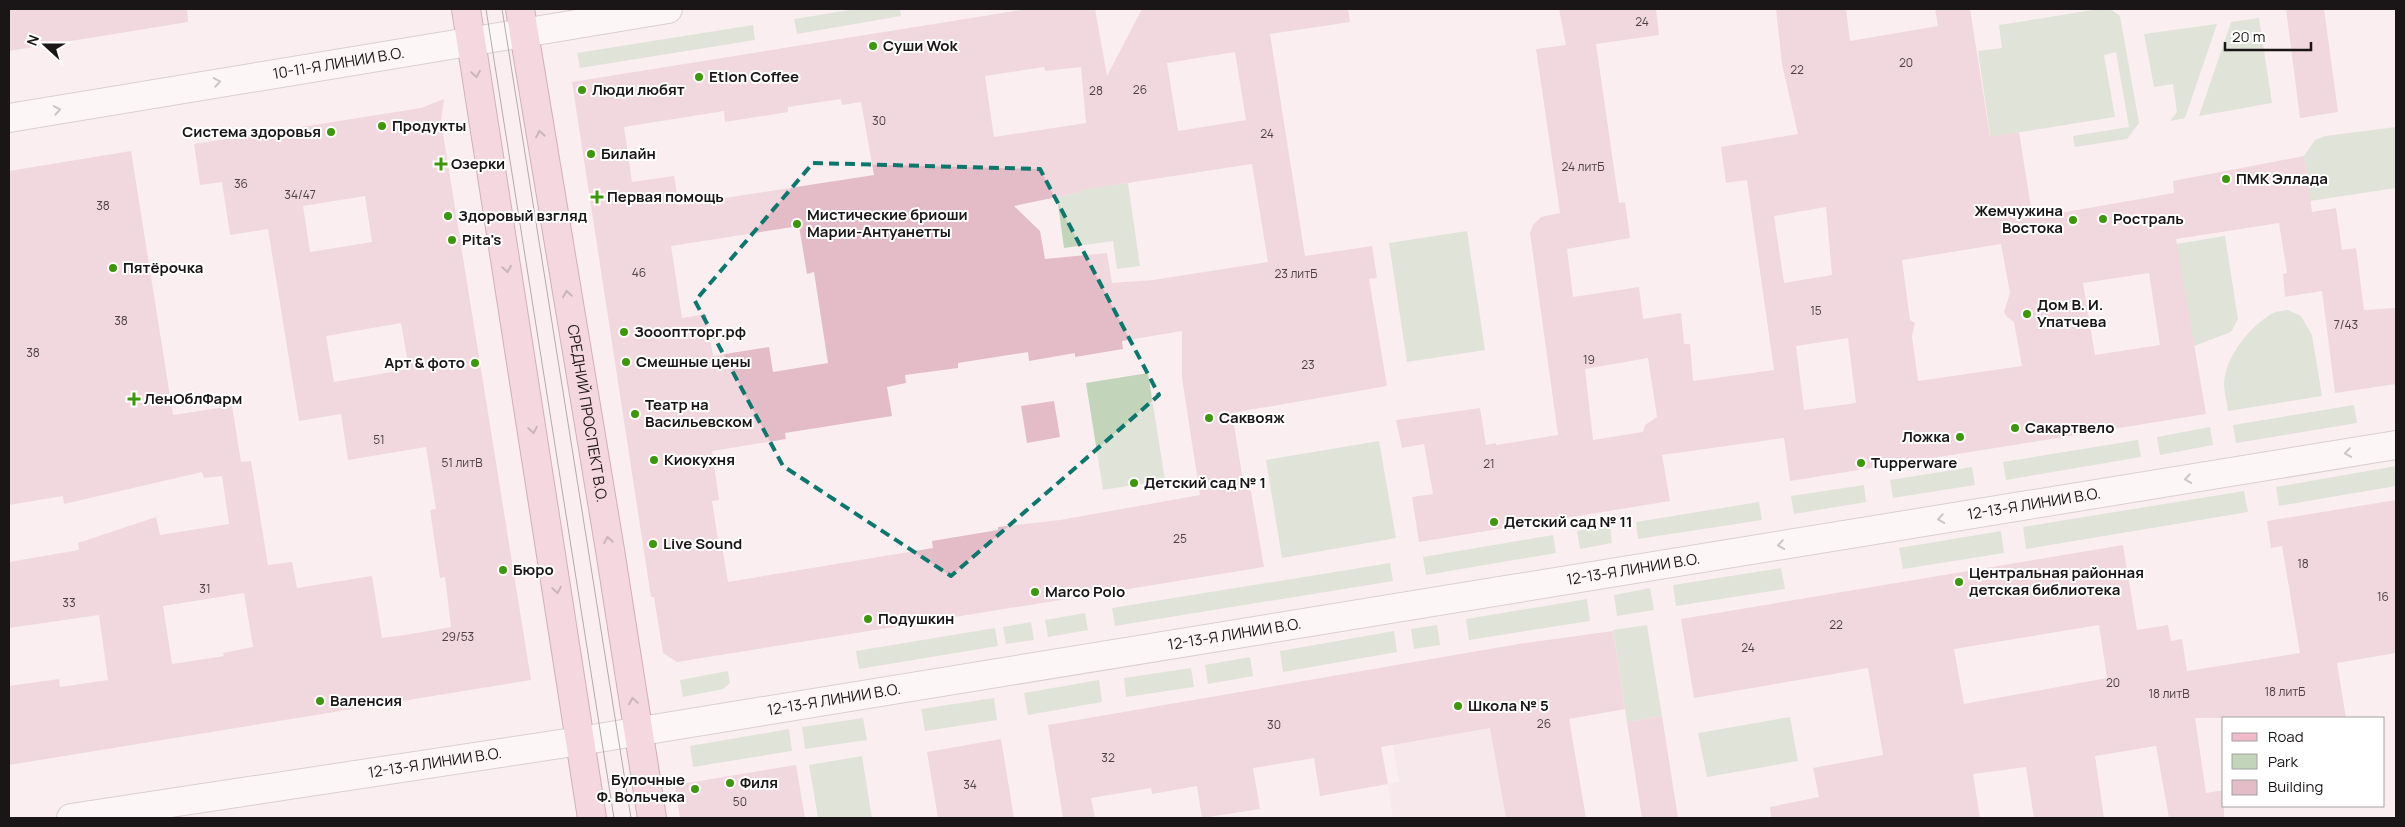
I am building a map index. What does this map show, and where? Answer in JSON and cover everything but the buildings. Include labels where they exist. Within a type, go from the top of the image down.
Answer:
[{"type":"main road","points":[[466,9],[592,818]]},
{"type":"main road","name":"СРЕДНИЙ ПРОСПЕКТ В.О.","points":[[521,20],[652,818]]},
{"type":"street","name":"10-11-Я ЛИНИИ В.О.","points":[[9,118],[471,40],[521,20],[668,9]]},
{"type":"street","name":"12-13-Я ЛИНИИ В.О.","points":[[71,818],[580,741],[2396,445]]},
{"type":"highlighted area","points":[[813,163],[1040,169],[1159,395],[951,576],[783,466],[695,301]]},
{"type":"shaded area","name":"Школа № 5","points":[[1519,644],[1548,818],[1393,818],[1388,784],[1399,781],[1380,668]]},
{"type":"green space","points":[[856,9],[900,9],[901,16],[797,34],[794,19]]},
{"type":"green space","points":[[2099,9],[2110,9],[2120,16],[2139,123],[2127,139],[2075,147],[2073,136],[2129,127],[2116,52],[2104,55],[2115,117],[2015,133],[1992,148],[1978,51],[2002,48],[1999,25]]},
{"type":"green space","points":[[2259,18],[2272,103],[2199,116],[2231,22]]},
{"type":"green space","points":[[2217,24],[2185,118],[2170,121],[2177,112],[2173,84],[2154,87],[2144,34]]},
{"type":"green space","points":[[753,25],[755,40],[580,68],[577,53]]},
{"type":"green space","points":[[2396,127],[2396,188],[2310,201],[2304,156],[2315,140],[2325,136]]},
{"type":"green space","points":[[1128,183],[1140,266],[1117,269],[1113,241],[1064,248],[1057,197],[1081,192],[1081,189]]},
{"type":"green space","points":[[1467,231],[1485,350],[1407,362],[1389,243]]},
{"type":"green space","points":[[2225,236],[2238,319],[2231,332],[2194,346],[2176,244]]},
{"type":"green space","points":[[2288,310],[2301,316],[2312,335],[2322,396],[2228,411],[2224,391],[2225,374],[2234,353],[2240,343],[2264,319],[2275,312]]},
{"type":"green space","points":[[1148,373],[1165,480],[1103,490],[1086,383]]},
{"type":"green space","points":[[2354,405],[2357,423],[2236,443],[2233,425]]},
{"type":"green space","points":[[2210,427],[2213,445],[2160,455],[2157,437]]},
{"type":"green space","points":[[2138,440],[2141,457],[2006,480],[2003,462]]},
{"type":"green space","points":[[1379,441],[1396,538],[1282,558],[1266,460]]},
{"type":"green space","points":[[2396,466],[2396,486],[2279,506],[2276,487]]},
{"type":"green space","points":[[1972,467],[1975,485],[1893,498],[1890,480]]},
{"type":"green space","points":[[1864,485],[1866,502],[1794,514],[1791,496]]},
{"type":"green space","points":[[2244,491],[2248,512],[2026,549],[2023,527]]},
{"type":"green space","points":[[1759,502],[1762,520],[1638,539],[1636,522]]},
{"type":"green space","points":[[1610,525],[1612,543],[1580,549],[1577,531]]},
{"type":"green space","points":[[2001,531],[2004,553],[1903,569],[1899,548]]},
{"type":"green space","points":[[1553,535],[1556,553],[1426,575],[1423,557]]},
{"type":"green space","points":[[1390,563],[1393,581],[1115,626],[1112,608]]},
{"type":"green space","points":[[1781,568],[1785,589],[1676,606],[1673,585]]},
{"type":"green space","points":[[1650,588],[1654,610],[1617,616],[1614,595]]},
{"type":"green space","points":[[1587,599],[1590,621],[1469,640],[1466,619]]},
{"type":"green space","points":[[1085,613],[1088,630],[1048,637],[1045,620]]},
{"type":"green space","points":[[1031,622],[1034,640],[1006,644],[1003,627]]},
{"type":"green space","points":[[1437,625],[1440,645],[1414,649],[1411,629]]},
{"type":"green space","points":[[1647,625],[1662,716],[1627,722],[1613,630]]},
{"type":"green space","points":[[995,628],[998,646],[859,669],[856,651]]},
{"type":"green space","points":[[1394,631],[1397,652],[1283,672],[1280,651]]},
{"type":"green space","points":[[1250,657],[1253,676],[1208,684],[1205,665]]},
{"type":"green space","points":[[1191,668],[1194,687],[1126,697],[1124,678]]},
{"type":"green space","points":[[728,671],[730,683],[723,689],[683,697],[680,680]]},
{"type":"green space","points":[[1099,680],[1102,702],[1028,715],[1024,693]]},
{"type":"green space","points":[[994,698],[997,720],[925,731],[921,709]]},
{"type":"green space","points":[[1790,717],[1798,761],[1707,777],[1698,733]]},
{"type":"green space","points":[[863,718],[867,740],[805,749],[802,727]]},
{"type":"green space","points":[[789,729],[792,751],[693,767],[690,746]]},
{"type":"green space","points":[[862,756],[872,818],[818,818],[809,765]]},
{"type":"tram line","points":[[486,9],[614,818]]},
{"type":"tram line","points":[[502,9],[631,818]]},
{"type":"place","name":"Суши Wok","points":[[873,46]]},
{"type":"place","name":"Etlon Coffee","points":[[699,77]]},
{"type":"place","name":"Люди любят","points":[[582,90]]},
{"type":"place","name":"Продукты","points":[[382,126]]},
{"type":"place","name":"Система здоровья","points":[[331,132]]},
{"type":"place","name":"Билайн","points":[[591,154]]},
{"type":"place","name":"Озерки","points":[[441,164]]},
{"type":"place","name":"ПМК Эллада","points":[[2226,179]]},
{"type":"place","name":"Первая помощь","points":[[597,197]]},
{"type":"place","name":"Здоровый взгляд","points":[[448,216]]},
{"type":"place","name":"Ростраль","points":[[2103,219]]},
{"type":"place","name":"Жемчужина Востока","points":[[2073,220]]},
{"type":"place","name":"Мистические бриоши Марии-Антуанетты","points":[[797,224]]},
{"type":"place","name":"Pita's","points":[[452,240]]},
{"type":"place","name":"Пятёрочка","points":[[113,268]]},
{"type":"place","name":"Дом В. И. Упатчева","points":[[2027,314]]},
{"type":"place","name":"Зоооптторг.рф","points":[[624,332]]},
{"type":"place","name":"Смешные цены","points":[[626,362]]},
{"type":"place","name":"Арт & фото","points":[[475,363]]},
{"type":"place","name":"ЛенОблФарм","points":[[134,399]]},
{"type":"place","name":"Театр на Васильевском","points":[[635,414]]},
{"type":"place","name":"Саквояж","points":[[1209,418]]},
{"type":"place","name":"Сакартвело","points":[[2015,428]]},
{"type":"place","name":"Ложка","points":[[1960,437]]},
{"type":"place","name":"Киокухня","points":[[654,460]]},
{"type":"place","name":"Tupperware","points":[[1861,463]]},
{"type":"place","name":"Детский сад № 1","points":[[1134,483]]},
{"type":"place","name":"Детский сад № 11","points":[[1494,522]]},
{"type":"place","name":"Live Sound","points":[[653,544]]},
{"type":"place","name":"Бюро","points":[[503,570]]},
{"type":"place","name":"Центральная районная детская библиотека","points":[[1959,582]]},
{"type":"place","name":"Marco Polo","points":[[1035,592]]},
{"type":"place","name":"Подушкин","points":[[868,619]]},
{"type":"place","name":"Валенсия","points":[[320,701]]},
{"type":"place","name":"Школа № 5","points":[[1458,706]]},
{"type":"place","name":"Филя","points":[[730,783]]},
{"type":"place","name":"Булочные Ф. Вольчека","points":[[695,789]]}]
